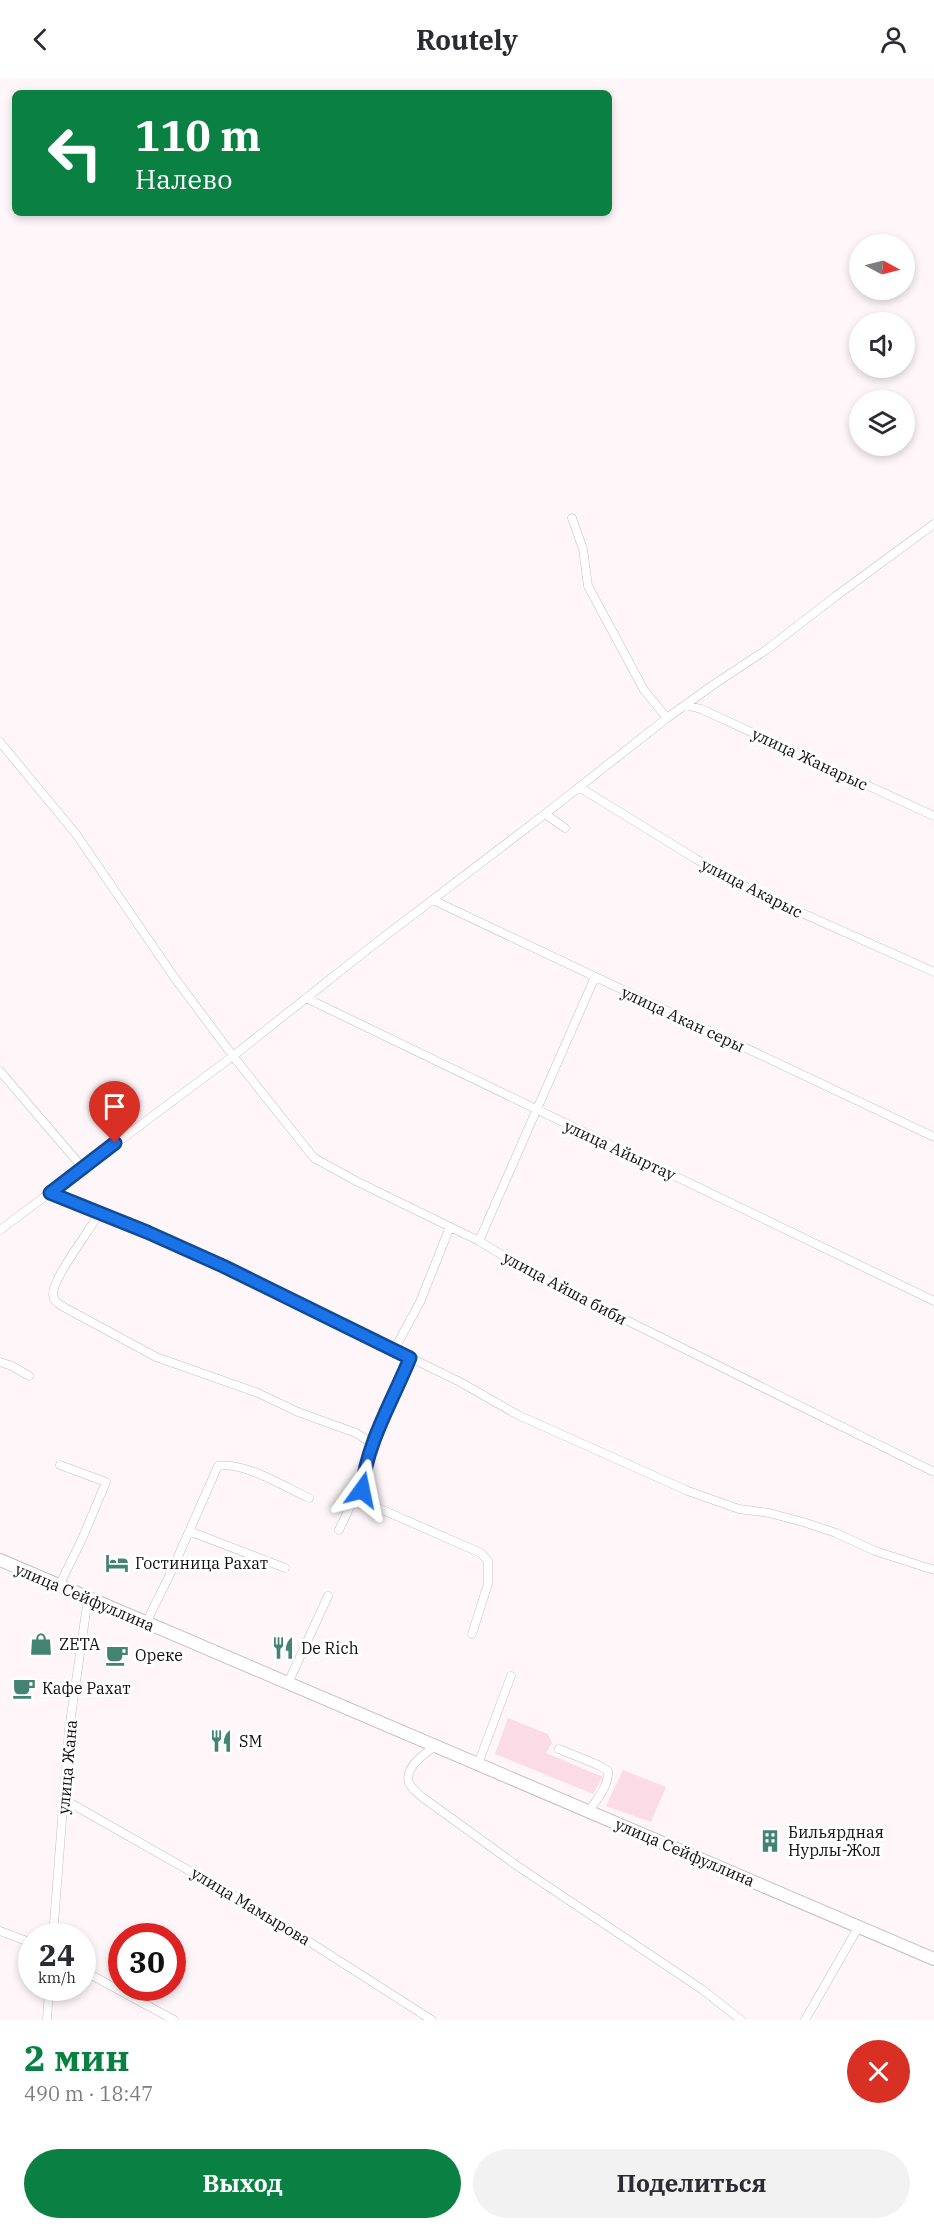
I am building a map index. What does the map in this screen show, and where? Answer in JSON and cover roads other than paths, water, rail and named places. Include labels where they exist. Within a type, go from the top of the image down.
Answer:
[{"type":"main road","name":"улица Сейфуллина","points":[[0,1560],[934,1959]]},
{"type":"street","points":[[573,518],[583,549],[588,586],[644,690],[668,718]]},
{"type":"street","points":[[0,1230],[232,1056],[668,718],[766,650],[934,524]]},
{"type":"street","name":"улица Жанарыс","points":[[686,705],[711,714],[934,816]]},
{"type":"street","name":"улица Айша биби","points":[[0,742],[76,834],[174,977],[232,1056],[314,1158],[478,1241],[585,1300],[934,1472]]},
{"type":"street","name":"улица Акарыс","points":[[579,788],[757,893],[934,972]]},
{"type":"street","points":[[545,814],[565,828]]},
{"type":"street","name":"улица Акан серы","points":[[433,900],[934,1137]]},
{"type":"street","points":[[478,1241],[595,976]]},
{"type":"street","name":"улица Айыртау","points":[[306,998],[934,1301]]},
{"type":"street","points":[[0,1071],[82,1167]]},
{"type":"street","points":[[50,1193],[223,1266],[518,1414],[688,1491],[739,1509],[770,1513],[803,1522],[836,1533],[875,1551],[934,1570]]},
{"type":"street","points":[[99,1213],[56,1281],[54,1300],[156,1357],[258,1393],[297,1412],[356,1433],[373,1444]]},
{"type":"street","points":[[394,1350],[420,1302],[450,1227]]},
{"type":"street","points":[[339,1530],[354,1496],[362,1485],[373,1444],[410,1358]]},
{"type":"street","points":[[0,1362],[29,1376]]},
{"type":"street","points":[[59,1586],[106,1482],[60,1465]]},
{"type":"street","points":[[146,1623],[218,1466],[226,1465],[250,1471],[309,1498]]},
{"type":"street","points":[[362,1485],[364,1498],[369,1504],[481,1553],[488,1561],[488,1584],[472,1634]]},
{"type":"street","points":[[189,1531],[285,1568]]},
{"type":"street","points":[[288,1683],[328,1596]]},
{"type":"street","name":"улица Жана","points":[[54,1923],[69,1730],[88,1598]]},
{"type":"street","points":[[478,1764],[511,1676]]},
{"type":"street","points":[[435,1746],[417,1759],[409,1775],[410,1784],[422,1797],[584,1911],[703,1990],[741,2020]]},
{"type":"street","points":[[559,1749],[608,1771],[604,1788],[589,1811]]},
{"type":"street","name":"улица Мамырова","points":[[65,1800],[269,1916],[432,2020]]},
{"type":"street","points":[[804,2020],[859,1926]]},
{"type":"street","points":[[0,1931],[18,1938]]},
{"type":"street","points":[[96,1978],[174,2020]]},
{"type":"street","points":[[47,2020],[48,2001]]},
{"type":"place","name":"Гостиница Рахат","points":[[117,1563]]},
{"type":"place","name":"ZETA","points":[[41,1644]]},
{"type":"place","name":"De Rich","points":[[283,1648]]},
{"type":"place","name":"Ореке","points":[[117,1655]]},
{"type":"place","name":"Кафе Рахат","points":[[24,1688]]},
{"type":"place","name":"SM","points":[[221,1741]]},
{"type":"place","name":"Бильярдная Нурлы-Жол","points":[[770,1841]]}]
